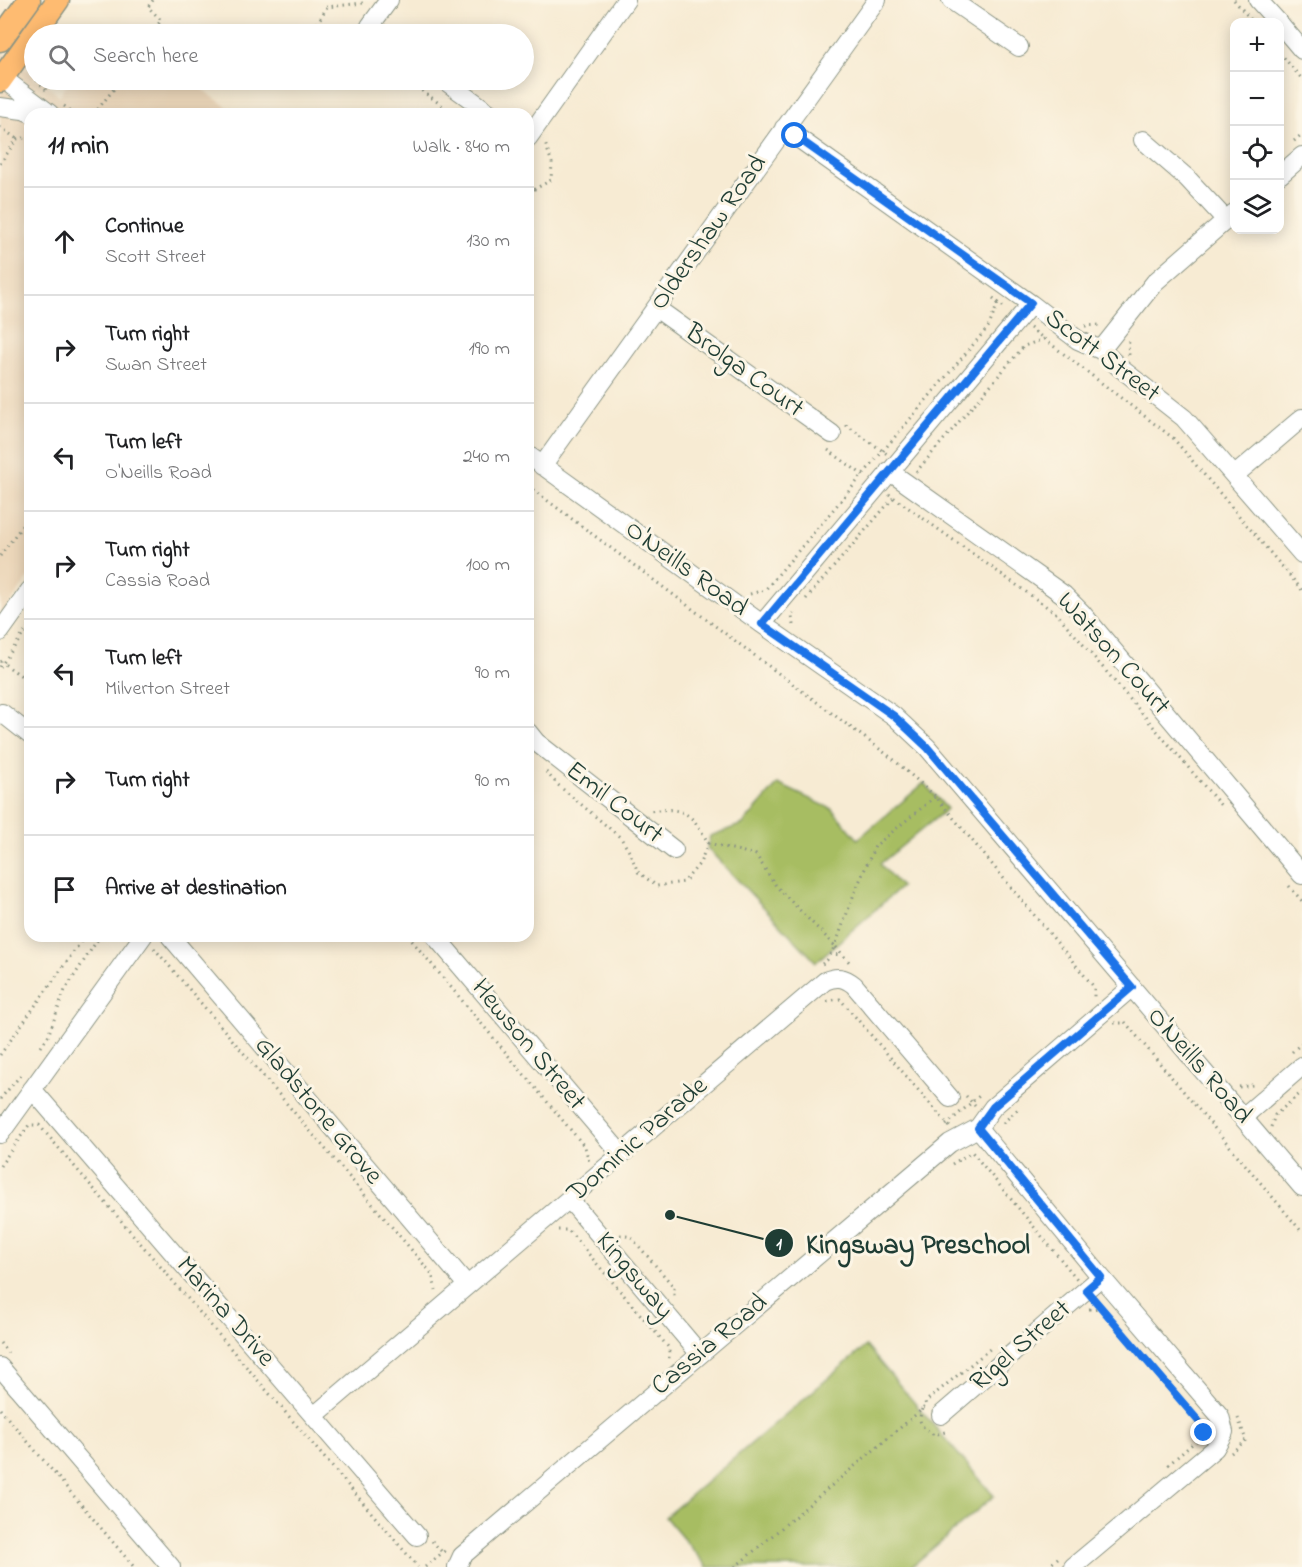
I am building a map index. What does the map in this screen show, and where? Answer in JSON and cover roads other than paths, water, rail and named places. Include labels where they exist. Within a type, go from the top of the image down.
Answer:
[{"type":"main road","points":[[41,24],[58,0]]},
{"type":"main road","points":[[0,40],[19,10]]},
{"type":"main road","points":[[1,79],[24,47]]},
{"type":"street","points":[[371,24],[389,0]]},
{"type":"street","points":[[536,140],[626,0]]},
{"type":"street","name":"Oldershaw Road","points":[[535,461],[656,308],[877,0]]},
{"type":"street","points":[[951,0],[1019,47]]},
{"type":"street","points":[[1258,0],[1274,18]]},
{"type":"street","points":[[1284,29],[1302,50]]},
{"type":"street","points":[[1,79],[42,108]]},
{"type":"street","points":[[458,90],[483,108]]},
{"type":"street","points":[[0,108],[24,110]]},
{"type":"street","name":"Scott Street","points":[[784,128],[1031,303],[1078,340],[1101,350],[1184,418],[1302,554]]},
{"type":"street","points":[[1101,350],[1155,282],[1230,217],[1143,140]]},
{"type":"street","points":[[1284,172],[1302,156]]},
{"type":"street","points":[[762,624],[870,480],[890,471],[1031,303]]},
{"type":"street","name":"Brolga Court","points":[[656,308],[828,441]]},
{"type":"street","points":[[1235,475],[1302,418]]},
{"type":"street","name":"O'Neills Road","points":[[535,461],[894,716],[927,747],[1302,1187]]},
{"type":"street","name":"Watson Court","points":[[890,471],[1064,596],[1081,612],[1295,880]]},
{"type":"street","points":[[0,632],[24,598]]},
{"type":"street","points":[[2,714],[24,730]]},
{"type":"street","name":"Emil Court","points":[[534,740],[674,850]]},
{"type":"street","points":[[0,1134],[32,1089],[154,942]]},
{"type":"street","name":"Gladstone Grove","points":[[161,942],[467,1285]]},
{"type":"street","name":"Hewson Street","points":[[440,942],[621,1154]]},
{"type":"street","name":"Dominic Parade","points":[[314,1416],[825,981],[836,977],[846,979],[854,985],[950,1098]]},
{"type":"street","name":"Cassia Road","points":[[457,1567],[462,1556],[699,1353],[950,1143],[978,1128],[993,1107],[1132,987]]},
{"type":"street","points":[[1243,1117],[1302,1066]]},
{"type":"street","name":"Marina Drive","points":[[32,1089],[314,1416],[422,1535]]},
{"type":"street","points":[[978,1128],[1220,1416],[1224,1432],[1215,1448],[1073,1567]]},
{"type":"street","name":"Kingsway","points":[[569,1199],[699,1353]]},
{"type":"street","name":"Rigel Street","points":[[941,1414],[1101,1277]]},
{"type":"street","points":[[0,1367],[171,1567]]},
{"type":"place","name":"Kingsway Preschool","points":[[670,1215]]}]
